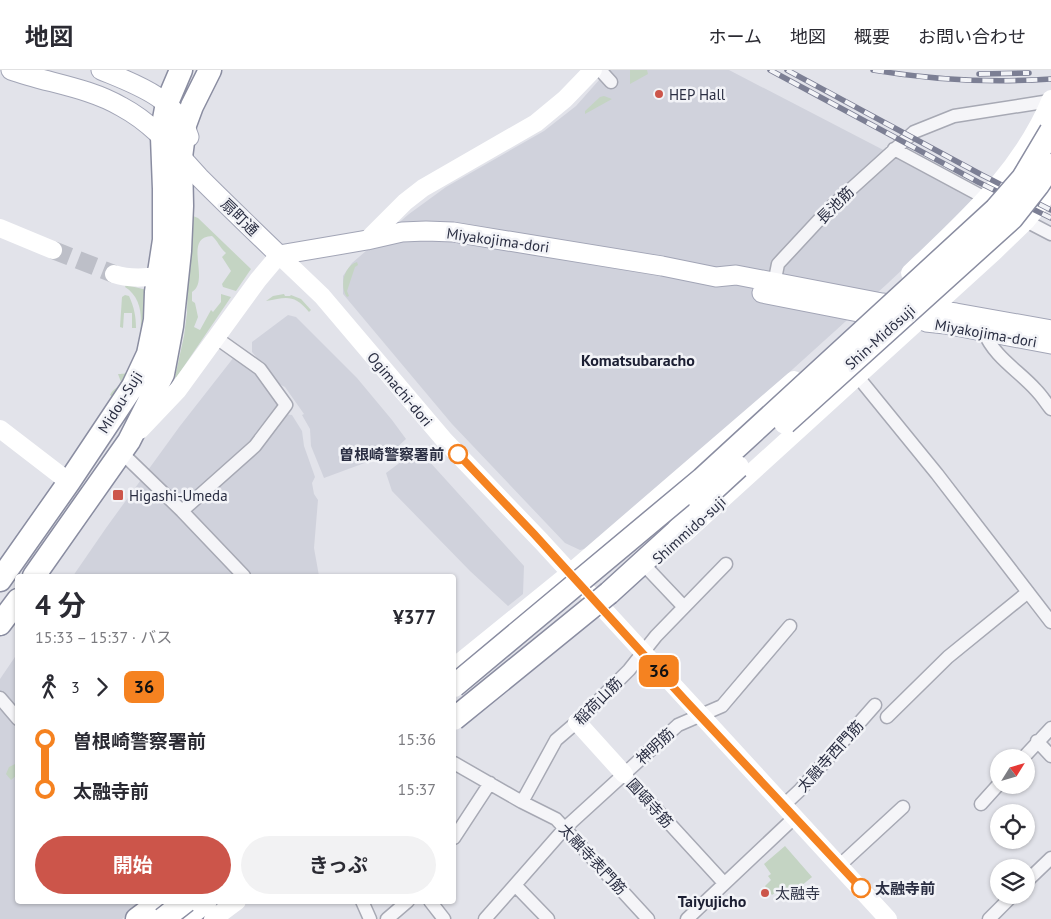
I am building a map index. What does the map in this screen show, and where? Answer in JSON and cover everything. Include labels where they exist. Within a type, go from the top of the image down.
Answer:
[{"type":"highway","name":"Midou-Suji","points":[[0,580],[133,386],[148,354],[155,320],[158,276],[164,240],[162,137],[167,103],[181,70]]},
{"type":"highway","name":"Midou-Suji","points":[[35,574],[126,447],[163,374],[169,348],[180,251],[182,206],[181,157],[185,125],[210,70]]},
{"type":"highway","points":[[456,684],[702,479],[996,209],[1023,178],[1051,131]]},
{"type":"highway","name":"Shin-Midōsuji","points":[[700,502],[1012,218],[1038,186],[1051,165]]},
{"type":"highway","points":[[456,674],[661,507],[702,479]]},
{"type":"highway","points":[[456,698],[603,580],[665,525],[700,502]]},
{"type":"highway","points":[[456,709],[606,587],[669,528],[700,502]]},
{"type":"highway","points":[[456,717],[609,593],[676,532],[700,502]]},
{"type":"highway","points":[[0,624],[15,604]]},
{"type":"highway","points":[[137,919],[157,904]]},
{"type":"highway","points":[[150,919],[168,904]]},
{"type":"highway","points":[[163,919],[182,904]]},
{"type":"highway","points":[[184,919],[202,904]]},
{"type":"highway","points":[[207,919],[220,904]]},
{"type":"main road","name":"扇町通","points":[[11,70],[104,98],[140,118],[162,137],[201,179],[279,255]]},
{"type":"main road","points":[[101,70],[145,89],[167,103],[185,125],[201,179]]},
{"type":"main road","name":"Miyakojima-dori","points":[[279,255],[413,231],[453,232],[662,266],[716,277],[736,275],[773,289],[876,309],[924,316],[945,324],[1051,344]]},
{"type":"main road","name":"Miyakojima-dori","points":[[924,316],[956,313],[1051,330]]},
{"type":"street","points":[[368,240],[405,202],[423,188],[536,123],[565,99],[593,70]]},
{"type":"street","points":[[600,70],[611,82]]},
{"type":"street","points":[[456,665],[570,573],[876,309],[987,199],[1021,155],[1051,100]]},
{"type":"street","name":"長池筋","points":[[773,289],[778,264],[830,208],[914,132],[954,116],[1051,100]]},
{"type":"street","points":[[894,149],[987,199]]},
{"type":"street","name":"Shimmido-suji","points":[[456,728],[602,609],[858,377],[1026,221],[1051,190]]},
{"type":"street","points":[[1026,221],[1051,234]]},
{"type":"street","points":[[0,228],[53,250]]},
{"type":"street","points":[[242,574],[182,511],[126,447],[178,390],[215,337],[279,255]]},
{"type":"street","name":"Ogimachi-dori","points":[[279,255],[322,296],[439,435],[570,573],[888,919]]},
{"type":"street","points":[[114,274],[141,278],[158,276]]},
{"type":"street","points":[[984,332],[1002,361],[1036,390],[1051,409]]},
{"type":"street","points":[[182,511],[255,446],[286,405],[260,369],[215,337]]},
{"type":"street","points":[[858,377],[937,474],[1051,622]]},
{"type":"street","points":[[0,429],[69,482]]},
{"type":"street","name":"稲荷山筋","points":[[522,802],[556,740],[577,722],[628,670],[642,652],[726,564]]},
{"type":"street","points":[[647,568],[684,608]]},
{"type":"street","points":[[887,716],[948,657],[1028,592]]},
{"type":"street","name":"神明筋","points":[[485,919],[565,828],[678,725],[722,706],[790,626]]},
{"type":"street","points":[[0,698],[15,715]]},
{"type":"street","name":"太融寺西門筋","points":[[687,919],[724,883],[789,811],[800,790],[875,705]]},
{"type":"street","name":"圓頓寺筋","points":[[577,722],[724,883]]},
{"type":"street","points":[[1030,749],[1051,728]]},
{"type":"street","points":[[1037,741],[1051,756]]},
{"type":"street","name":"太融寺表門筋","points":[[456,764],[556,819],[648,919]]},
{"type":"street","points":[[456,835],[490,783]]},
{"type":"street","points":[[981,804],[990,794]]},
{"type":"street","points":[[840,865],[903,807]]},
{"type":"street","points":[[1035,874],[1050,862]]},
{"type":"street","points":[[515,885],[548,919]]},
{"type":"street","points":[[164,904],[177,919]]},
{"type":"street","points":[[213,919],[233,904]]},
{"type":"street","points":[[363,904],[370,919]]},
{"type":"street","points":[[387,919],[404,904]]},
{"type":"street","points":[[432,904],[444,919]]},
{"type":"street","points":[[989,919],[1005,904]]},
{"type":"shaded area","points":[[608,70],[729,70],[972,196],[973,203],[887,284],[597,546],[580,550],[565,543],[452,424],[343,294],[343,276],[352,263],[409,214],[446,187],[544,131],[576,106]]},
{"type":"shaded area","points":[[288,315],[296,317],[357,378],[392,420],[406,439],[393,451],[324,478],[311,446],[310,429],[302,415],[304,414],[285,387],[279,384],[252,352],[252,342]]},
{"type":"shaded area","points":[[234,357],[253,372],[277,399],[285,414],[292,415],[302,431],[304,446],[315,477],[312,483],[314,494],[318,500],[314,548],[319,574],[74,574],[180,426]]},
{"type":"shaded area","points":[[418,449],[524,566],[523,594],[508,606],[470,571],[392,491],[386,473]]},
{"type":"shaded area","points":[[15,657],[15,904],[140,904],[122,919],[0,919],[0,679]]},
{"type":"green space","points":[[630,70],[647,70],[648,74],[630,84]]},
{"type":"green space","points":[[604,96],[612,99],[585,114],[585,111],[600,97]]},
{"type":"green space","points":[[193,216],[198,218],[251,269],[236,291],[223,287],[222,284],[231,271],[222,257],[226,253],[212,236],[203,238],[199,243],[197,251],[199,278],[197,286],[192,292],[192,301],[195,303],[198,317],[194,327],[200,330],[211,310],[213,312],[221,302],[221,294],[231,297],[176,378],[187,313],[189,220]]},
{"type":"green space","points":[[357,262],[358,265],[355,267],[347,291],[349,296],[347,297],[343,287],[344,277],[349,268]]},
{"type":"green space","points":[[126,285],[147,290],[144,340],[133,363],[140,332],[141,315],[136,299],[125,287]]},
{"type":"green space","points":[[284,294],[285,296],[291,295],[301,299],[311,310],[309,312],[299,302],[290,298],[266,301],[273,296]]},
{"type":"green space","points":[[125,295],[129,296],[132,304],[136,328],[132,328],[132,313],[124,313],[123,328],[120,327],[122,297]]},
{"type":"green space","points":[[129,371],[115,399],[110,395],[121,382],[118,374]]},
{"type":"green space","points":[[15,764],[15,777],[11,780],[6,774],[9,767]]},
{"type":"green space","points":[[785,846],[812,877],[784,900],[777,891],[772,895],[765,886],[771,880],[768,876],[771,874],[764,864]]},
{"type":"tunnel","points":[[53,250],[114,274]]},
{"type":"railway","points":[[770,70],[978,182],[1051,218]]},
{"type":"railway","points":[[787,70],[1051,210]]},
{"type":"railway","points":[[873,70],[962,80],[1051,79]]},
{"type":"railway","points":[[979,74],[1029,73]]},
{"type":"bus line","name":"36","points":[[458,454],[861,888]]},
{"type":"place","name":"HEP Hall","points":[[659,94]]},
{"type":"place","name":"曽根崎警察署前","points":[[458,454]]},
{"type":"place","name":"Higashi-Umeda","points":[[118,495]]},
{"type":"place","name":"太融寺前","points":[[861,888]]},
{"type":"place","name":"太融寺","points":[[765,893]]},
{"type":"district","name":"Komatsubaracho","points":[[638,360]]},
{"type":"district","name":"Taiyujicho","points":[[712,901]]}]
